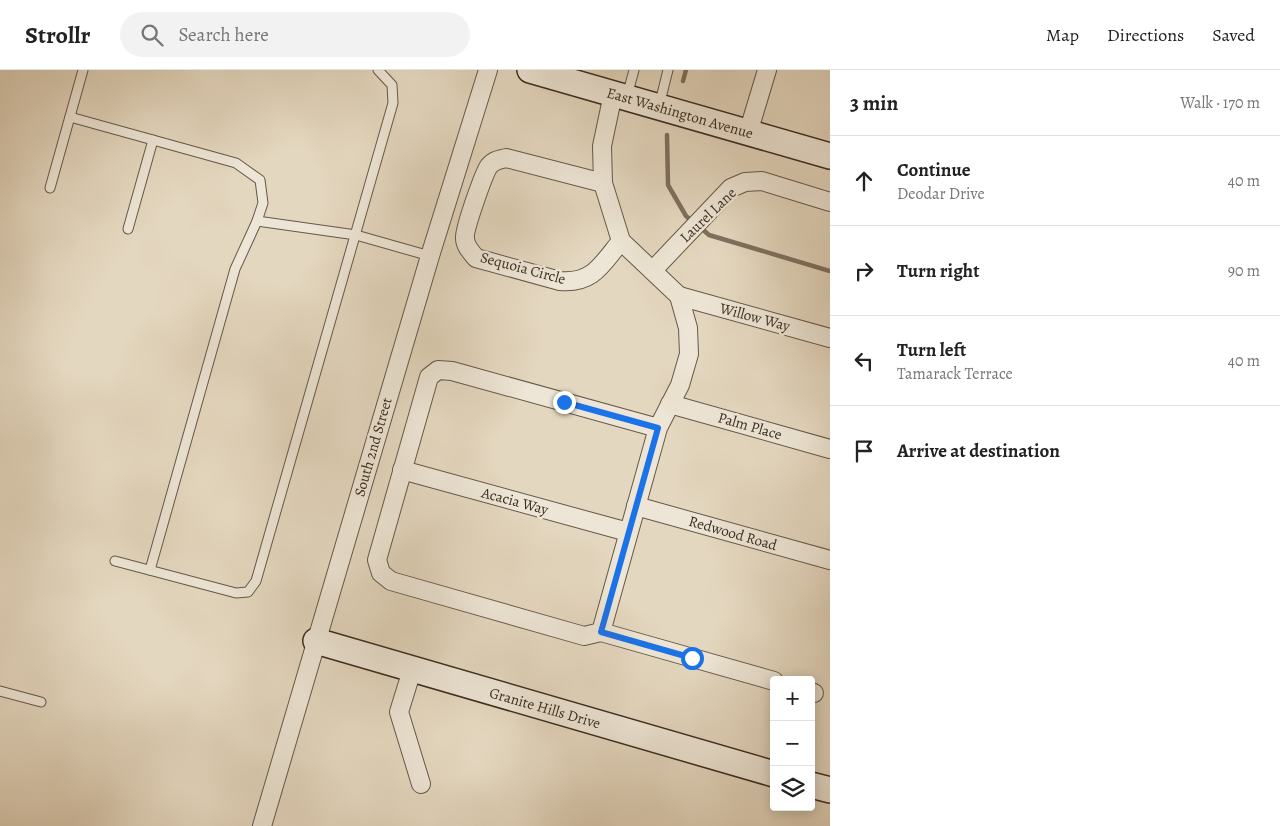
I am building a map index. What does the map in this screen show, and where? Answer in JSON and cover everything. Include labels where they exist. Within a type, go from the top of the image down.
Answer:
[{"type":"street","name":"South 2nd Street","points":[[265,822],[316,641],[430,256],[488,70]]},
{"type":"street","name":"East Washington Avenue","points":[[530,70],[585,82],[620,96],[830,156]]},
{"type":"street","points":[[748,133],[767,70]]},
{"type":"street","points":[[601,632],[658,428],[680,385],[689,354],[688,328],[679,296],[620,240],[604,183],[602,146],[620,96]]},
{"type":"street","name":"Sequoia Circle","points":[[604,183],[506,158],[496,160],[488,168],[464,237],[468,249],[476,258],[567,282],[594,274],[620,240]]},
{"type":"street","name":"Laurel Lane","points":[[653,270],[731,188],[745,182],[762,181],[830,202]]},
{"type":"street","name":"Willow Way","points":[[679,296],[830,338]]},
{"type":"street","points":[[658,428],[452,371],[438,370],[429,377],[402,470],[377,560],[381,573],[391,581],[584,636],[601,632],[770,680]]},
{"type":"street","name":"Palm Place","points":[[670,404],[830,449]]},
{"type":"street","name":"Acacia Way","points":[[402,470],[628,532]]},
{"type":"street","name":"Redwood Road","points":[[636,506],[830,560]]},
{"type":"street","name":"Granite Hills Drive","points":[[316,641],[770,773]]},
{"type":"street","points":[[412,670],[399,712],[421,784]]},
{"type":"street","points":[[815,786],[830,790]]},
{"type":"lane","points":[[50,188],[83,70]]},
{"type":"lane","points":[[116,562],[236,593],[248,592],[256,582],[394,103],[392,85],[378,70]]},
{"type":"lane","points":[[620,96],[634,70]]},
{"type":"lane","points":[[659,106],[668,70]]},
{"type":"lane","points":[[70,118],[236,163],[260,180],[263,203],[258,221],[235,269],[150,570]]},
{"type":"lane","points":[[128,229],[153,140]]},
{"type":"lane","points":[[258,221],[356,235],[430,256]]},
{"type":"lane","points":[[0,691],[41,702]]},
{"type":"waterway","points":[[683,81],[686,70]]},
{"type":"waterway","points":[[667,135],[668,185],[686,216],[693,222]]},
{"type":"waterway","points":[[700,227],[709,235],[830,271]]},
{"type":"route","points":[[564,402],[658,428],[601,632],[692,658]]}]
